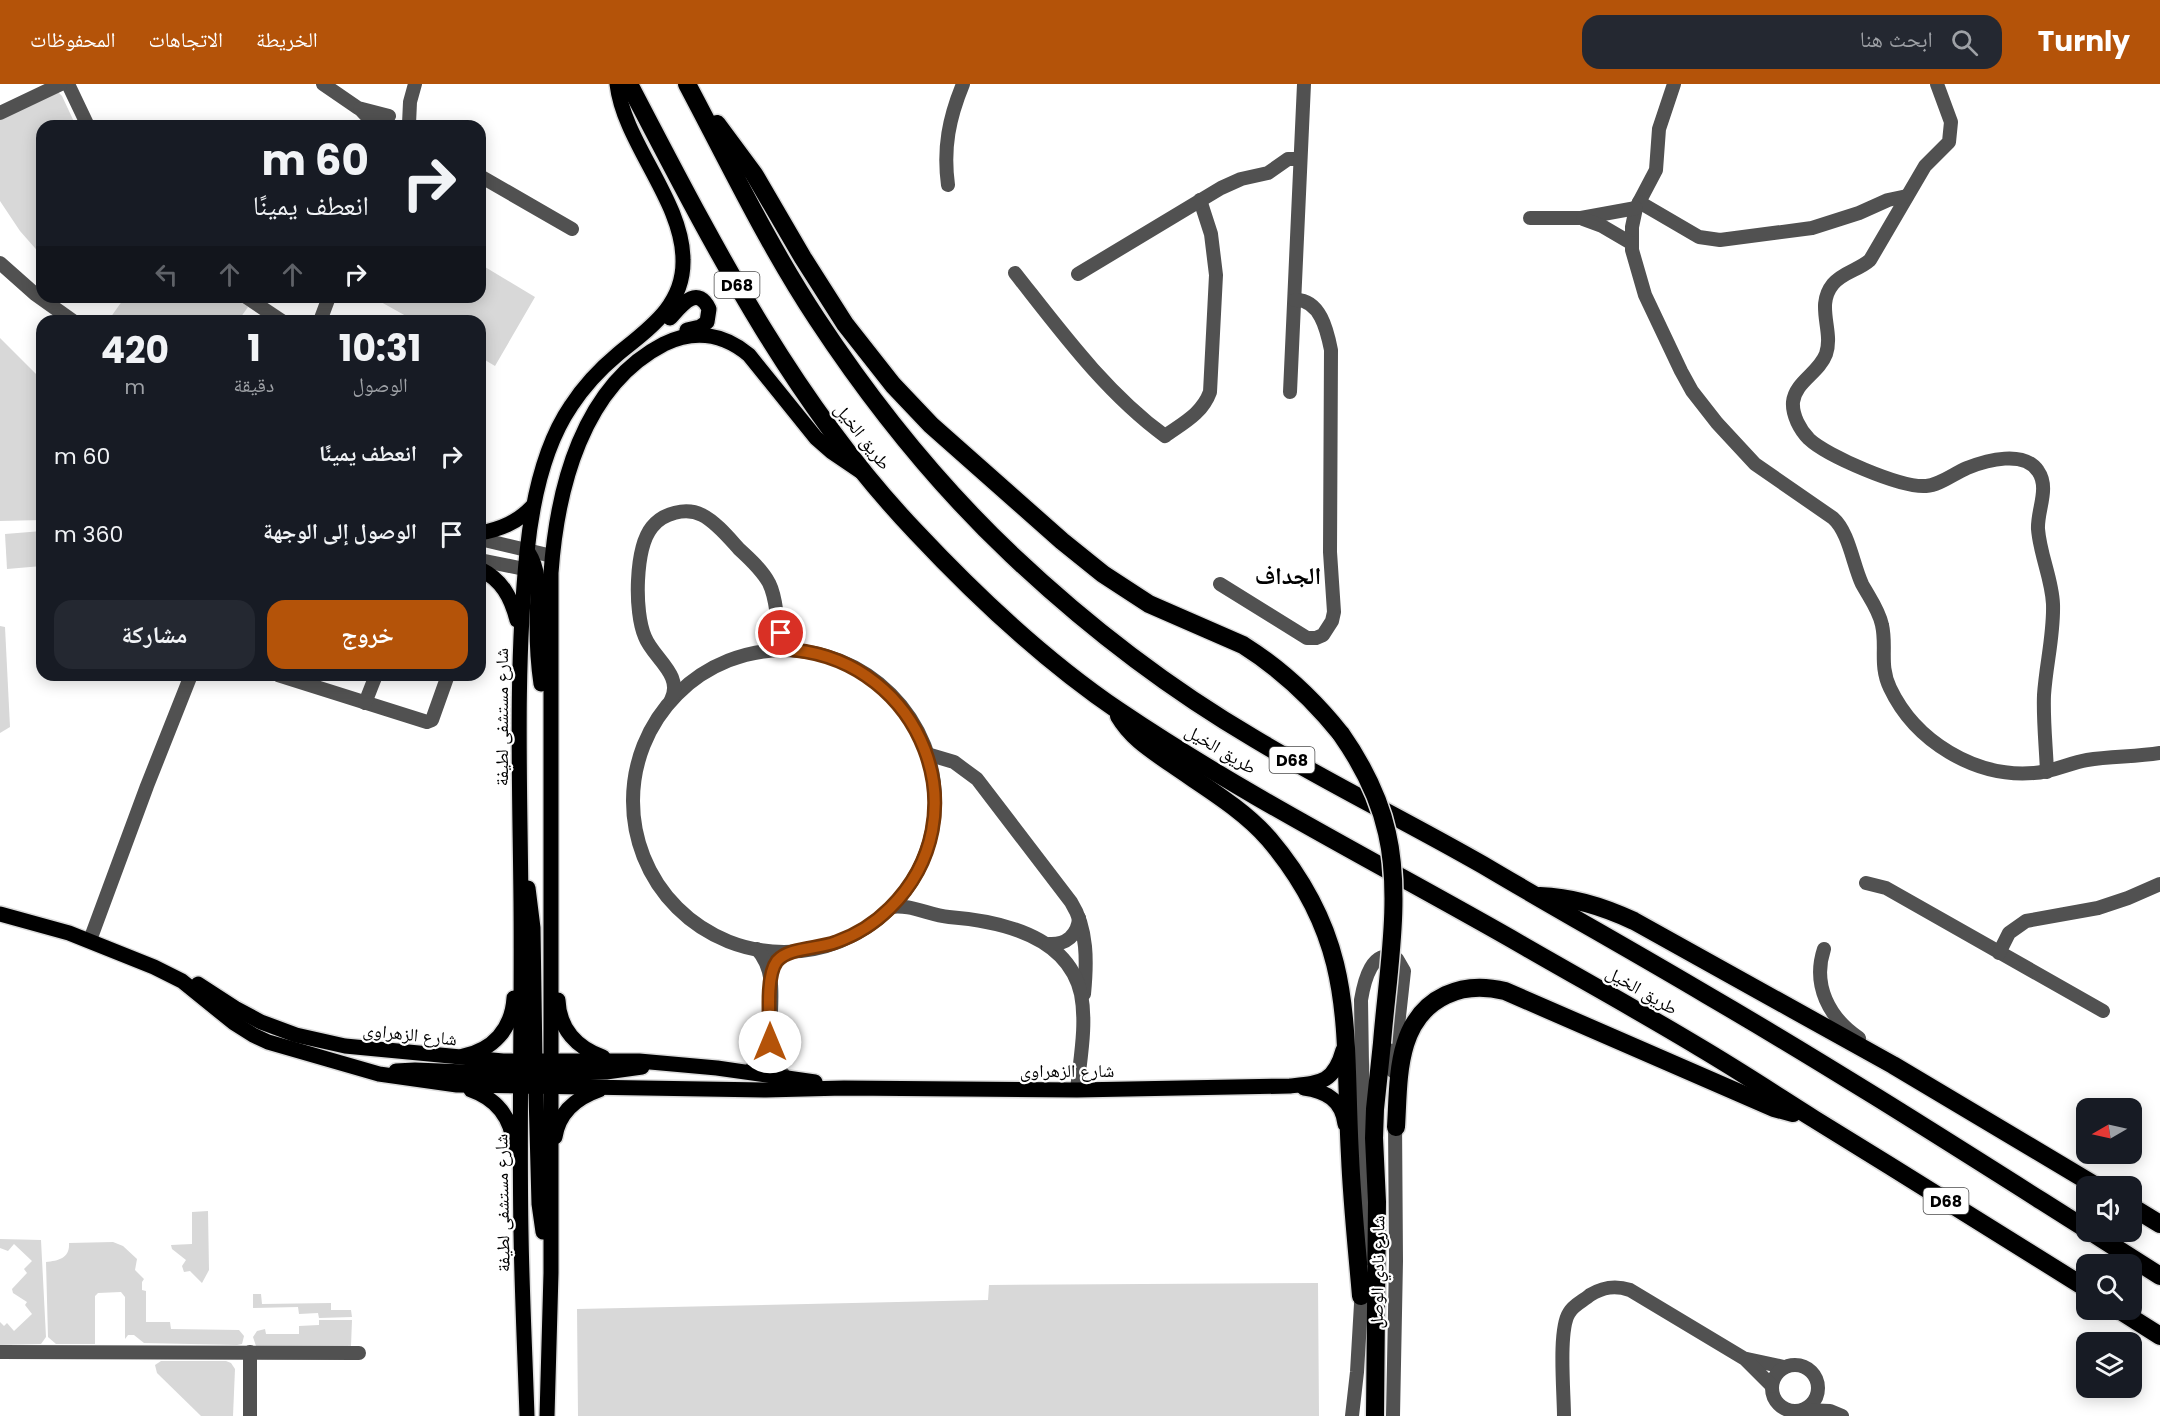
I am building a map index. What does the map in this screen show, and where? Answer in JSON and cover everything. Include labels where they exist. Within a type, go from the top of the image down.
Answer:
[{"type":"highway","name":"طريق الخيل","points":[[629,84],[711,242],[772,345],[820,415],[865,474],[913,530],[977,594],[1044,654],[1116,709],[1231,782],[1453,905],[1681,1036],[2076,1282]]},
{"type":"highway","name":"طريق الخيل","points":[[692,92],[759,222],[822,326],[860,380],[907,441],[952,493],[1011,554],[1077,613],[1145,666],[1256,740],[1455,850],[1699,990],[1885,1102],[2076,1222]]},
{"type":"highway","points":[[692,92],[754,174],[803,258],[850,331],[893,385],[931,425],[1080,557],[1149,604],[1243,645],[1257,654],[1302,690],[1341,734],[1365,771],[1382,812],[1392,858],[1394,907],[1374,1138],[1377,1202],[1375,1416]]},
{"type":"highway","points":[[1116,709],[1130,732],[1143,744],[1228,803],[1258,828],[1296,873],[1316,908],[1330,943],[1339,977],[1346,1030],[1350,1156],[1361,1296]]},
{"type":"highway","points":[[1533,895],[1578,901],[1620,915],[1893,1065],[2079,1176]]},
{"type":"highway","points":[[1396,1127],[1400,1070],[1405,1042],[1410,1031],[1420,1015],[1440,998],[1457,991],[1477,987],[1505,991],[1774,1108],[1806,1114]]},
{"type":"highway","points":[[2142,1213],[2160,1224]]},
{"type":"highway","points":[[2108,1242],[2160,1276]]},
{"type":"highway","points":[[2118,1248],[2160,1261]]},
{"type":"highway","points":[[2135,1320],[2160,1336]]},
{"type":"main road","name":"شارع مستشفى لطيفة","points":[[527,1416],[520,1178],[551,962],[551,734],[537,571],[527,550],[533,506],[552,445],[570,408],[599,371],[663,316],[673,301],[683,272],[683,256],[674,219],[622,108],[617,84]]},
{"type":"main road","points":[[636,341],[652,334],[688,299],[697,298],[707,305],[710,313],[704,325],[674,334],[649,352]]},
{"type":"main road","name":"شارع مستشفى لطيفة","points":[[547,1416],[551,1274],[550,1157],[535,1073],[521,964],[519,732],[521,635],[537,571],[552,556],[565,484],[580,441],[610,390],[649,352],[681,337],[696,334],[725,339],[738,346],[749,356],[816,438],[832,452],[865,474]]},
{"type":"main road","points":[[486,530],[507,525],[526,514],[533,506]]},
{"type":"main road","points":[[486,574],[499,582],[507,592],[513,604],[521,635]]},
{"type":"main road","points":[[521,868],[528,887],[532,912],[539,1204],[551,1274]]},
{"type":"main road","name":"شارع الزهراوى","points":[[0,908],[154,960],[255,1019],[296,1035],[345,1046],[454,1058],[610,1087],[766,1090],[844,1088],[1082,1090],[1290,1086],[1318,1083],[1334,1073],[1344,1050],[1346,1030]]},
{"type":"main road","name":"شارع الزهراوى","points":[[0,915],[91,937],[175,977],[225,1017],[253,1035],[306,1054],[379,1074],[457,1085],[612,1060],[748,1072],[844,1088]]},
{"type":"main road","name":"شارع الزهراوى","points":[[0,915],[95,949],[194,991]]},
{"type":"main road","points":[[551,962],[557,979],[558,1008],[565,1029],[589,1051],[612,1060]]},
{"type":"main road","points":[[454,1058],[479,1051],[490,1045],[504,1031],[512,1015],[515,981],[521,964]]},
{"type":"main road","points":[[379,1074],[415,1070],[535,1073],[623,1071],[657,1063]]},
{"type":"main road","points":[[457,1085],[488,1097],[506,1116],[513,1135],[516,1166],[520,1178]]},
{"type":"main road","name":"شارع الزهراوى","points":[[1290,1086],[1321,1091],[1337,1102],[1345,1120],[1350,1156]]},
{"type":"main road","points":[[550,1157],[558,1124],[568,1108],[587,1094],[610,1087]]},
{"type":"street","points":[[0,113],[62,84],[84,120]]},
{"type":"street","points":[[323,84],[358,108],[370,120]]},
{"type":"street","points":[[948,186],[945,158],[947,132],[963,84]]},
{"type":"street","points":[[1290,392],[1304,84]]},
{"type":"street","points":[[1674,84],[1659,129],[1656,170],[1638,205],[1631,243],[1651,310],[1692,391],[1729,438],[1755,464],[1840,525],[1861,580],[1882,623],[1882,660],[1887,681],[1907,715],[1938,745],[1990,771],[2013,774],[2047,772],[2084,761],[2160,753]]},
{"type":"street","points":[[1937,84],[1950,116],[1951,136],[1946,147],[1924,166],[1870,260],[1842,276],[1830,289],[1824,306],[1828,337],[1826,355],[1796,393],[1793,402],[1794,412],[1804,433],[1821,447],[1874,473],[1915,486],[1936,484],[1967,468],[1992,461],[2025,460],[2037,470],[2043,484],[2038,515],[2040,545],[2053,601],[2053,634],[2044,700],[2047,772]]},
{"type":"street","points":[[387,119],[400,108],[413,89]]},
{"type":"street","points":[[410,120],[413,89]]},
{"type":"street","points":[[358,108],[387,119],[399,115],[404,120]]},
{"type":"street","points":[[1078,274],[1231,183],[1273,170],[1287,159],[1300,159]]},
{"type":"street","points":[[486,179],[572,229]]},
{"type":"street","points":[[1530,218],[1581,218],[1638,205],[1699,237],[1720,240],[1812,228],[1858,213],[1888,200],[1907,196]]},
{"type":"street","points":[[1015,273],[1095,370],[1152,427],[1165,436],[1197,414],[1210,392],[1216,274],[1211,234],[1200,200]]},
{"type":"street","points":[[1581,218],[1602,226],[1631,243]]},
{"type":"street","points":[[0,263],[36,295]]},
{"type":"street","points":[[1220,584],[1307,638],[1320,637],[1332,621],[1334,604],[1330,552],[1331,350],[1315,308],[1309,303],[1295,300]]},
{"type":"street","points":[[48,303],[65,315]]},
{"type":"street","points":[[255,303],[273,315]]},
{"type":"street","points":[[696,678],[685,679],[670,672],[651,650],[641,627],[638,601],[644,540],[655,523],[663,517],[682,512],[702,515],[731,540],[764,575],[774,595],[778,626],[784,640],[794,650]]},
{"type":"street","points":[[486,540],[552,556]]},
{"type":"street","points":[[486,561],[537,571]]},
{"type":"street","points":[[762,651],[772,640],[778,626]]},
{"type":"street","points":[[670,672],[675,689],[671,700],[651,730],[638,765],[634,808],[642,851],[662,889],[687,915],[716,936],[757,949],[789,952],[813,949],[847,938],[868,926],[891,907],[913,878],[929,838],[934,796],[927,754],[910,718],[893,697],[855,668],[819,654],[794,650],[762,651],[732,659],[696,678],[671,700]]},
{"type":"street","points":[[91,937],[189,681]]},
{"type":"street","points":[[314,681],[365,703],[430,722],[434,717],[446,681]]},
{"type":"street","points":[[365,703],[374,681]]},
{"type":"street","points":[[927,754],[954,762],[977,779],[1071,902],[1080,918],[1084,935],[1085,958],[1082,1005],[1082,1090]]},
{"type":"street","points":[[1866,883],[1886,888],[2103,1011]]},
{"type":"street","points":[[2000,953],[2009,933],[2026,921],[2098,908],[2160,884]]},
{"type":"street","points":[[891,907],[903,906],[935,915],[994,923],[1049,944],[1064,958],[1075,976],[1082,1005]]},
{"type":"street","points":[[1049,944],[1059,944],[1068,940],[1078,928],[1080,918]]},
{"type":"street","points":[[757,949],[765,958],[771,975],[770,1043],[777,1066],[787,1078]]},
{"type":"street","points":[[1824,949],[1820,966],[1821,983],[1825,999],[1833,1014],[1846,1029],[1892,1060],[1893,1065]]},
{"type":"street","points":[[771,975],[777,961],[789,952]]},
{"type":"street","name":"شارع نادي الوصل","points":[[1352,1416],[1358,1372],[1365,1235],[1361,1000],[1363,987],[1373,964],[1379,957],[1389,956],[1397,959],[1404,971],[1392,1073],[1396,1127],[1393,1416]]},
{"type":"street","points":[[748,1072],[760,1063],[770,1043]]},
{"type":"street","points":[[1564,1416],[1563,1336],[1566,1319],[1569,1311],[1576,1305],[1604,1288],[1630,1290],[1745,1359],[1772,1386]]},
{"type":"street","points":[[0,1352],[359,1353]]},
{"type":"street","points":[[250,1352],[250,1416]]},
{"type":"street","points":[[1745,1359],[1784,1367],[1797,1365],[1807,1368],[1814,1374],[1827,1402],[1840,1414]]},
{"type":"street","points":[[1784,1367],[1776,1375],[1772,1386],[1776,1410],[1800,1412],[1824,1410],[1840,1414]]},
{"type":"street","points":[[1800,1412],[1815,1400],[1818,1384]]},
{"type":"street","points":[[1393,1393],[1400,1416]]},
{"type":"street","name":"شارع نادي الوصل","points":[[1353,1401],[1357,1416]]},
{"type":"shaded area","points":[[51,92],[58,92],[73,120],[36,120],[36,249],[20,231],[0,201],[0,120]]},
{"type":"shaded area","points":[[486,268],[535,297],[495,366],[486,361],[486,315],[404,315],[383,303],[486,303]]},
{"type":"shaded area","points":[[121,303],[242,303],[248,307],[242,315],[112,315]]},
{"type":"shaded area","points":[[0,338],[36,374],[36,520],[0,521]]},
{"type":"shaded area","points":[[36,531],[36,567],[7,569],[5,534]]},
{"type":"shaded area","points":[[0,626],[5,627],[10,727],[0,733]]},
{"type":"shaded area","points":[[208,1211],[209,1270],[202,1283],[190,1271],[184,1272],[182,1266],[186,1260],[172,1249],[171,1245],[192,1244],[192,1212]]},
{"type":"shaded area","points":[[0,1239],[41,1240],[46,1337],[41,1344],[0,1345],[0,1322],[4,1326],[7,1323],[14,1331],[32,1314],[25,1305],[27,1302],[13,1293],[12,1289],[27,1273],[24,1269],[32,1261],[14,1244],[8,1251],[0,1248]]},
{"type":"shaded area","points":[[113,1242],[123,1246],[137,1259],[135,1270],[144,1279],[142,1290],[146,1291],[146,1322],[170,1322],[171,1329],[239,1330],[244,1336],[242,1344],[144,1343],[134,1335],[128,1335],[125,1339],[125,1297],[121,1292],[98,1293],[95,1296],[95,1344],[56,1344],[48,1337],[46,1262],[63,1258],[68,1252],[69,1243]]},
{"type":"shaded area","points":[[1318,1283],[1319,1416],[578,1416],[577,1309],[988,1300],[989,1285]]},
{"type":"shaded area","points":[[253,1294],[261,1294],[262,1304],[331,1303],[331,1310],[351,1310],[352,1317],[319,1318],[318,1313],[299,1314],[298,1307],[253,1308]]},
{"type":"shaded area","points":[[319,1320],[352,1320],[351,1346],[256,1346],[253,1337],[257,1331],[265,1329],[266,1334],[299,1334],[299,1326],[319,1325]]},
{"type":"shaded area","points":[[161,1361],[226,1361],[231,1363],[235,1369],[233,1416],[201,1416],[157,1373],[155,1365]]},
{"type":"district","name":"الجداف","points":[[1288,575]]},
{"type":"route","points":[[770,1042],[771,975],[777,961],[789,952],[813,949],[847,938],[878,919],[891,907],[906,889],[920,865],[929,838],[934,810],[933,782],[927,754],[910,718],[902,707],[884,688],[866,674],[832,657],[794,650],[781,633]]}]
